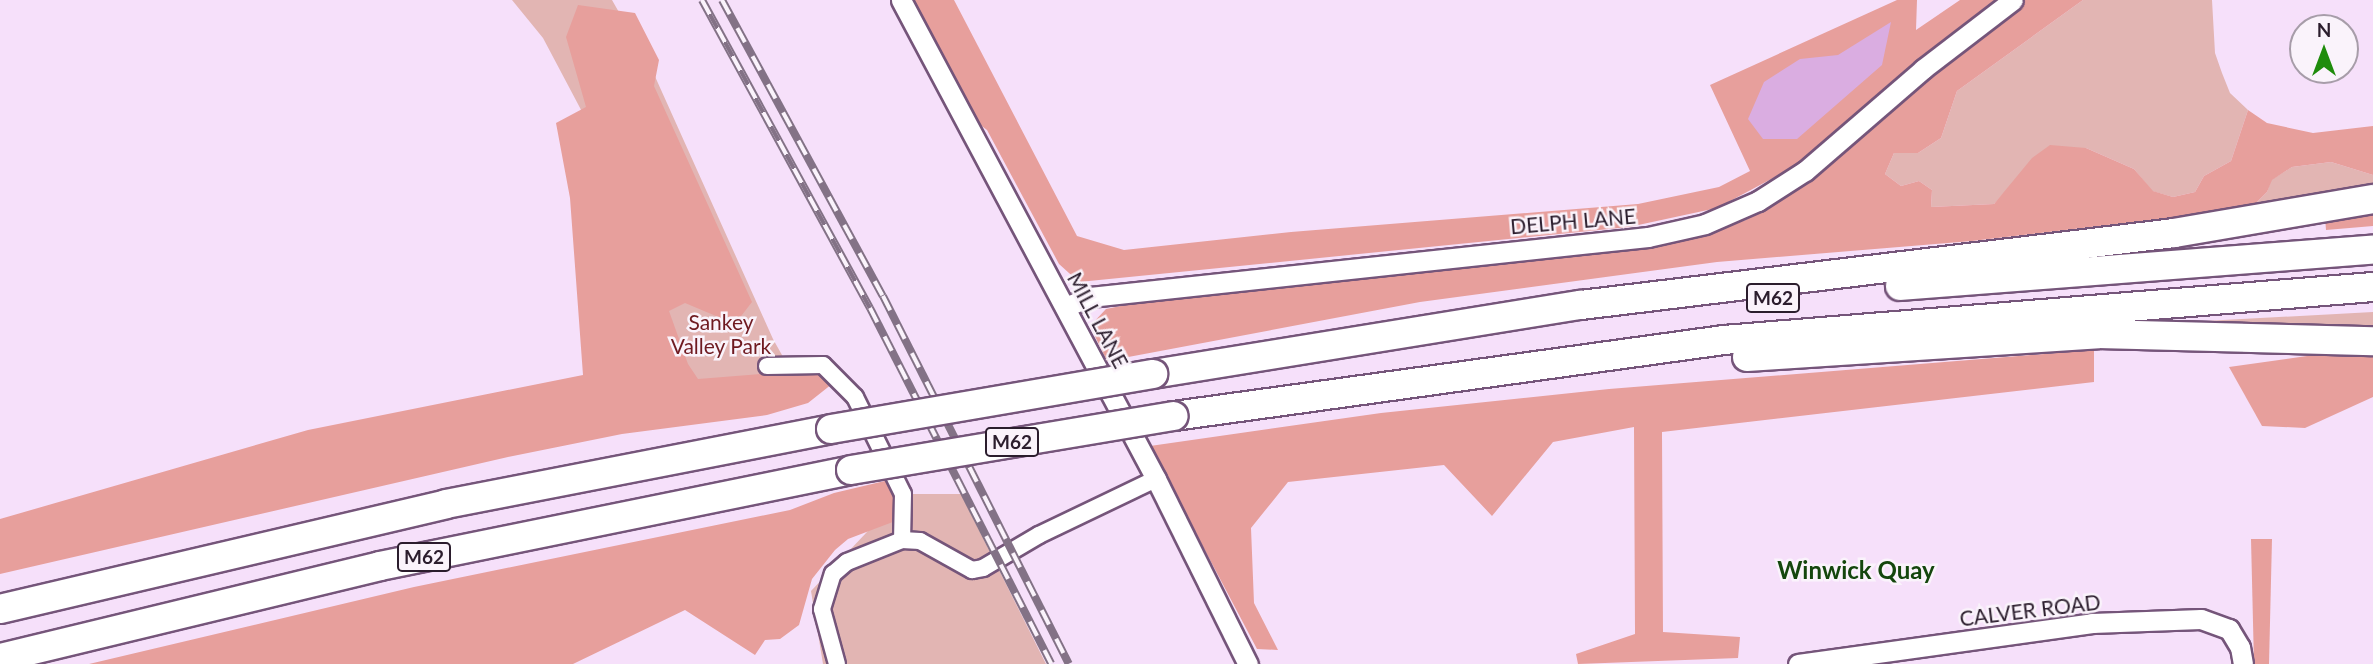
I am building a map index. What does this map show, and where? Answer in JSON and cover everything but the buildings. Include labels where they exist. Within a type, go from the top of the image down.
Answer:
[{"type":"highway","points":[[1347,345],[1581,305],[2174,233],[2373,199]]},
{"type":"highway","name":"M62","points":[[0,609],[446,504],[831,429],[1153,374],[1347,345],[1707,303],[2069,271],[2373,250]]},
{"type":"highway","name":"M62","points":[[0,658],[380,566],[851,470],[1174,416],[1724,340],[2373,287]]},
{"type":"highway","points":[[1363,389],[2098,334],[2373,341]]},
{"type":"street","name":"MILL LANE","points":[[901,0],[1156,479],[1248,664]]},
{"type":"street","name":"DELPH LANE","points":[[1065,307],[1090,297],[1648,237],[1705,224],[1758,201],[1805,171],[1923,69],[2013,0]]},
{"type":"street","points":[[767,366],[824,365],[855,397],[903,494],[902,540]]},
{"type":"street","points":[[837,664],[822,619],[824,591],[833,574],[867,550],[902,540],[920,541],[972,570],[984,568],[1039,535],[1156,479]]},
{"type":"street","name":"CALVER ROAD","points":[[1798,664],[2092,623],[2201,619],[2229,629],[2240,647],[2243,664]]},
{"type":"green space","name":"Sankey Valley Park","points":[[512,0],[612,0],[653,72],[773,339],[796,380],[691,385],[606,157],[543,38]]},
{"type":"green space","points":[[2083,0],[2212,0],[2215,53],[2230,93],[2248,110],[2231,161],[2204,176],[2195,192],[2173,197],[2152,191],[2134,169],[2086,148],[2004,193],[1994,204],[1931,207],[1932,190],[1919,181],[1901,186],[1885,174],[1894,153],[1918,153],[1941,138],[1957,91]]},
{"type":"green space","points":[[2331,162],[2373,175],[2373,186],[2251,208],[2267,192],[2271,180],[2292,167]]},
{"type":"green space","points":[[2373,312],[2373,329],[2185,328],[2186,322]]},
{"type":"green space","points":[[903,494],[961,494],[1046,664],[823,664],[811,591]]},
{"type":"shaded area","points":[[895,0],[954,0],[1077,236],[1124,250],[1291,232],[1638,204],[1719,187],[1750,171],[1710,85],[1897,0],[1917,0],[1916,30],[1960,0],[2083,0],[1957,91],[1941,138],[1918,153],[1894,153],[1885,174],[1901,186],[1919,181],[1932,190],[1931,207],[1994,204],[2032,158],[2050,145],[2086,148],[2134,169],[2153,191],[2173,197],[2195,192],[2204,176],[2231,161],[2248,110],[2267,123],[2313,133],[2373,126],[2373,175],[2331,162],[2292,167],[2272,180],[2267,192],[2251,208],[1972,241],[1717,262],[1420,302],[1107,361],[1090,326],[1106,309],[1165,297],[1684,238],[1746,220],[1804,183],[1775,177],[1717,208],[1629,227],[1079,282],[1059,264],[987,130],[945,98]]},
{"type":"shaded area","points":[[578,5],[635,13],[659,60],[654,86],[752,302],[735,324],[685,303],[669,311],[688,364],[698,379],[772,373],[811,359],[832,384],[808,403],[767,415],[622,434],[508,457],[0,574],[0,519],[308,430],[583,375],[570,198],[556,123],[586,107],[566,37]]},
{"type":"shaded area","points":[[1891,22],[1882,65],[1797,139],[1763,139],[1748,119],[1764,82],[1800,59],[1838,55]]},
{"type":"shaded area","points":[[2373,209],[2373,226],[2326,230],[2325,217]]},
{"type":"shaded area","points":[[2356,349],[2373,350],[2373,397],[2305,428],[2262,426],[2229,367]]},
{"type":"shaded area","points":[[2094,350],[2094,382],[1662,432],[1663,632],[1740,637],[1738,658],[1578,664],[1576,654],[1635,634],[1634,427],[1553,442],[1492,516],[1444,465],[1288,482],[1251,528],[1254,603],[1278,650],[1257,649],[1150,446],[1381,413],[1609,389]]},
{"type":"shaded area","points":[[889,480],[895,483],[898,520],[848,539],[835,550],[812,579],[799,625],[780,639],[765,640],[755,655],[685,610],[573,664],[89,664],[414,587],[790,510],[834,493]]},
{"type":"shaded area","points":[[2251,539],[2272,539],[2269,664],[2254,664]]},
{"type":"railway","points":[[702,0],[870,308],[1051,664]]},
{"type":"railway","points":[[722,0],[883,296],[1069,664]]},
{"type":"district","name":"Winwick Quay","points":[[1856,570]]}]
